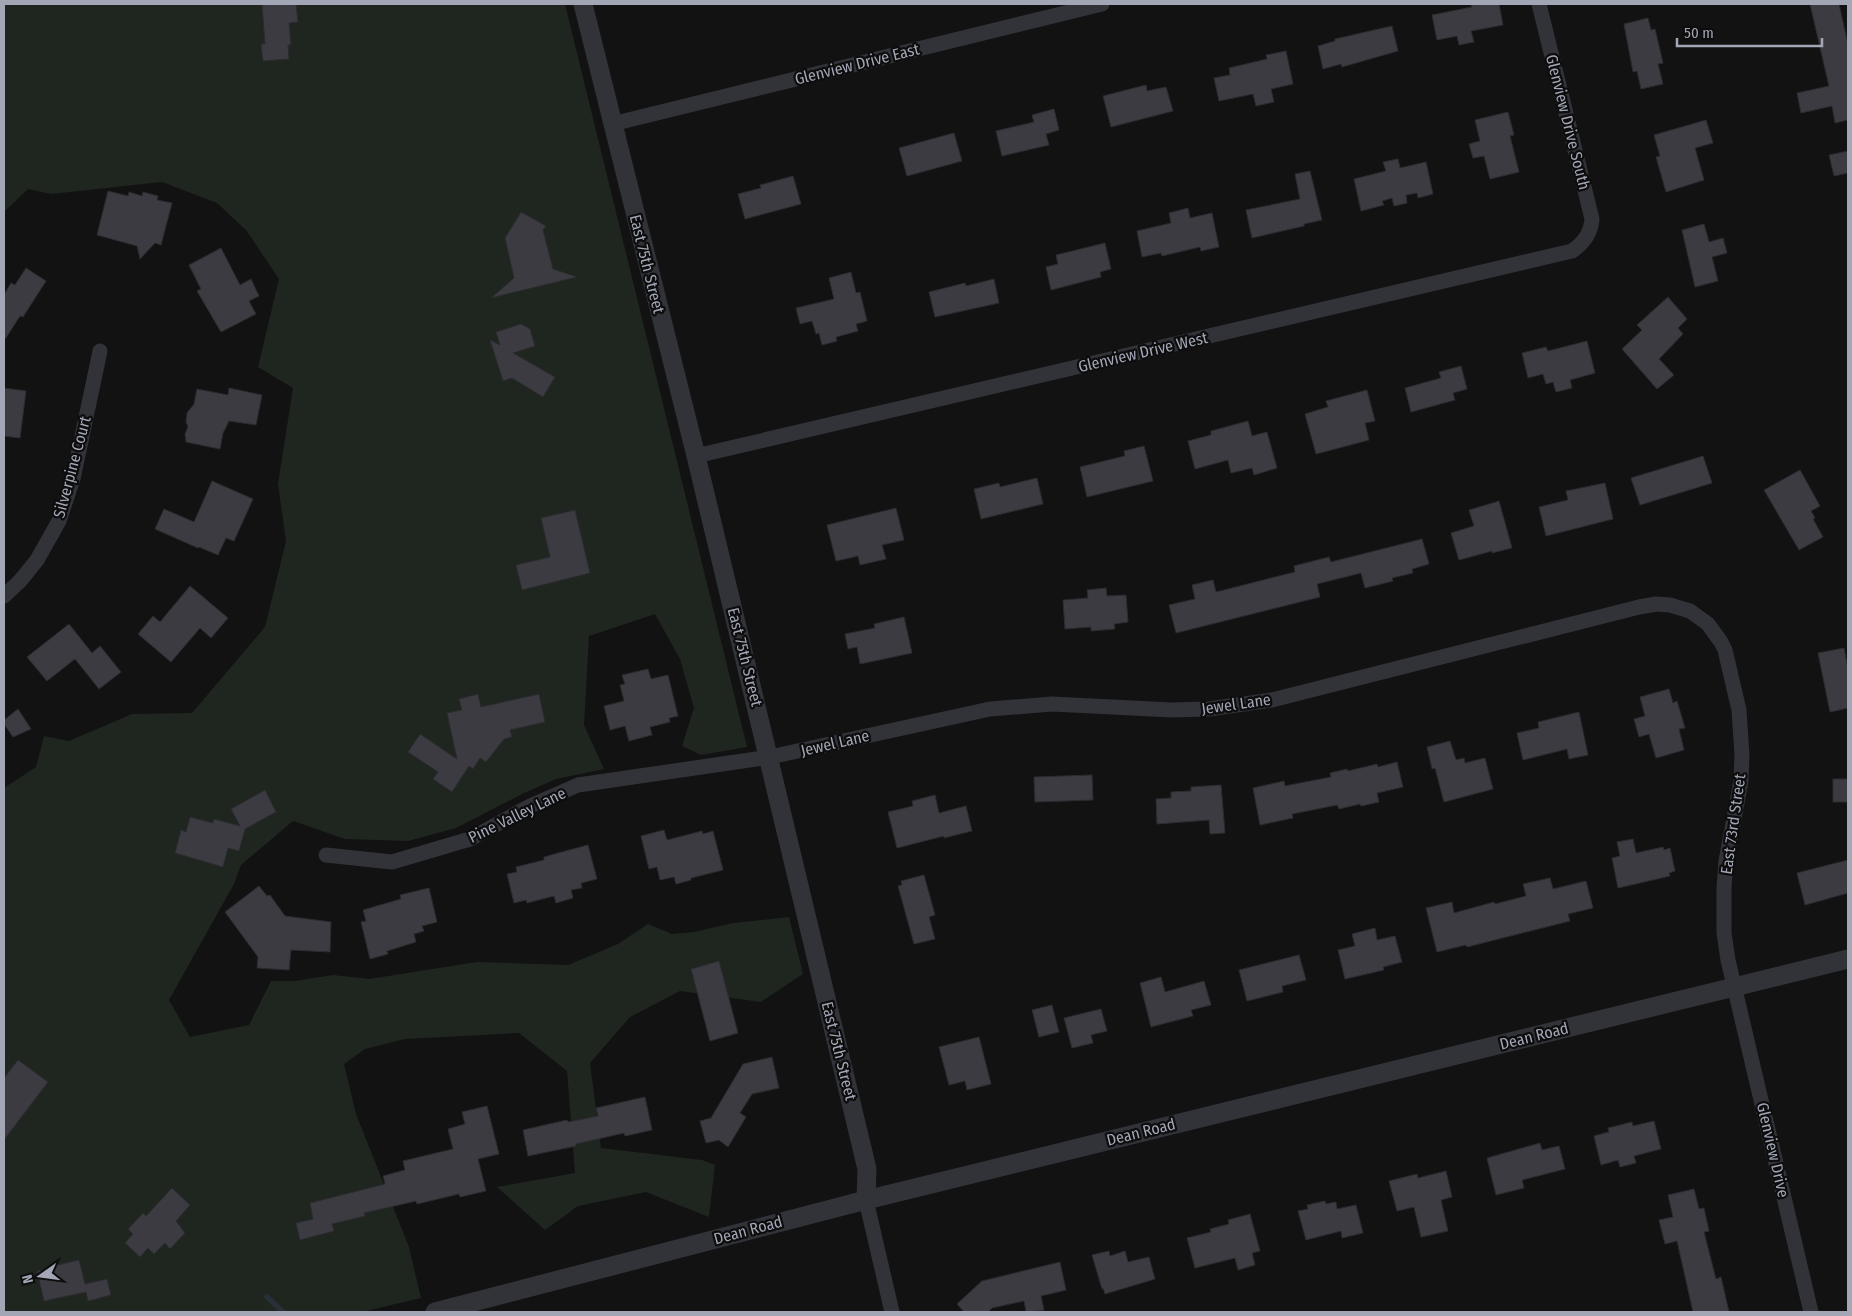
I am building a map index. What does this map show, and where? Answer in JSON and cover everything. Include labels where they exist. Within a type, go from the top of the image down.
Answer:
[{"type":"street","name":"East 75th Street","points":[[583,4],[770,758],[814,952],[867,1169],[866,1200],[892,1312]]},
{"type":"street","name":"Glenview Drive East","points":[[612,124],[1102,4]]},
{"type":"street","name":"Glenview Drive South","points":[[1539,4],[1592,219],[1590,232],[1585,239]]},
{"type":"street","name":"Glenview Drive West","points":[[696,456],[1564,254],[1572,251],[1585,239]]},
{"type":"street","name":"Silverpine Court","points":[[4,596],[37,560],[59,521],[73,479],[100,351]]},
{"type":"street","name":"Jewel Lane","points":[[770,758],[964,714],[1008,707],[1070,704],[1172,710],[1236,706],[1272,700],[1656,604],[1682,608],[1694,614]]},
{"type":"street","name":"East 73rd Street","points":[[1694,614],[1708,624],[1722,642],[1739,710],[1742,754],[1741,781],[1726,861],[1724,888],[1724,934],[1734,987]]},
{"type":"street","name":"Pine Valley Lane","points":[[326,855],[392,862],[470,839],[530,806],[578,785],[770,758]]},
{"type":"street","name":"Dean Road","points":[[435,1312],[866,1200],[1848,959]]},
{"type":"street","name":"Glenview Drive","points":[[1734,987],[1811,1312]]},
{"type":"shaded area","points":[[4,4],[565,4],[747,747],[701,755],[682,746],[694,708],[680,659],[655,614],[589,636],[584,725],[604,769],[556,779],[456,828],[408,841],[345,839],[293,821],[241,865],[234,884],[169,1000],[190,1037],[249,1025],[271,981],[295,981],[333,975],[369,979],[477,962],[568,965],[618,944],[648,924],[672,934],[694,932],[733,923],[789,917],[803,974],[761,1002],[680,991],[630,1017],[590,1063],[601,1148],[702,1160],[715,1165],[709,1217],[646,1192],[578,1206],[545,1230],[497,1187],[575,1173],[567,1071],[519,1033],[405,1039],[365,1049],[344,1064],[356,1114],[409,1247],[421,1298],[362,1312],[4,1312],[4,788],[36,767],[44,736],[69,741],[132,714],[192,713],[265,627],[286,541],[278,484],[293,388],[258,367],[279,279],[246,230],[217,203],[162,182],[51,194],[28,189],[4,212]]},
{"type":"building","points":[[262,4],[296,4],[298,22],[289,23],[291,45],[288,45],[289,59],[263,61],[261,44],[265,44]]},
{"type":"building","points":[[1480,4],[1499,4],[1503,25],[1471,31],[1474,42],[1459,45],[1457,36],[1437,40],[1432,15]]},
{"type":"building","points":[[1810,4],[1839,4],[1848,45],[1848,120],[1835,123],[1832,106],[1801,113],[1797,93],[1829,86]]},
{"type":"building","points":[[1648,18],[1651,30],[1655,29],[1663,63],[1658,64],[1663,84],[1641,89],[1637,71],[1633,72],[1624,24]]},
{"type":"building","points":[[1392,26],[1398,51],[1342,67],[1341,64],[1323,69],[1318,46],[1335,41],[1335,39]]},
{"type":"building","points":[[1286,51],[1293,84],[1271,89],[1274,102],[1256,106],[1253,94],[1219,101],[1214,78],[1230,75],[1229,68],[1267,59],[1266,55]]},
{"type":"building","points":[[1146,85],[1147,91],[1166,87],[1173,111],[1111,127],[1103,96]]},
{"type":"building","points":[[1054,109],[1059,130],[1046,134],[1049,145],[1002,156],[996,131],[1034,122],[1032,115]]},
{"type":"building","points":[[1508,112],[1514,135],[1510,136],[1519,172],[1490,179],[1484,156],[1473,158],[1469,144],[1480,141],[1475,120]]},
{"type":"building","points":[[1706,120],[1713,143],[1695,148],[1704,180],[1666,192],[1656,157],[1660,156],[1654,135]]},
{"type":"building","points":[[954,133],[962,161],[907,176],[899,148]]},
{"type":"building","points":[[1848,151],[1848,173],[1834,176],[1829,155]]},
{"type":"building","points":[[1398,159],[1400,168],[1426,162],[1433,194],[1418,198],[1417,193],[1406,195],[1407,203],[1394,206],[1392,198],[1382,201],[1384,205],[1361,211],[1354,179],[1386,171],[1383,162]]},
{"type":"building","points":[[1310,171],[1322,220],[1252,238],[1246,210],[1300,199],[1295,174]]},
{"type":"building","points":[[793,176],[801,204],[745,219],[738,194],[761,188],[760,185]]},
{"type":"building","points":[[108,191],[128,196],[129,192],[142,196],[143,192],[158,196],[157,200],[172,203],[161,245],[155,243],[140,259],[137,246],[97,235]]},
{"type":"building","points":[[1188,208],[1190,218],[1212,213],[1219,247],[1201,251],[1200,247],[1162,256],[1161,253],[1142,257],[1137,231],[1171,223],[1169,213]]},
{"type":"building","points":[[521,212],[546,226],[543,230],[553,269],[577,277],[491,298],[514,278],[505,238]]},
{"type":"building","points":[[1704,224],[1709,242],[1723,238],[1727,253],[1712,257],[1718,281],[1695,287],[1682,230]]},
{"type":"building","points":[[1105,243],[1111,269],[1100,272],[1101,277],[1051,290],[1046,267],[1058,264],[1056,255]]},
{"type":"building","points":[[221,248],[240,285],[251,279],[259,296],[249,301],[256,314],[221,332],[197,291],[201,289],[189,265]]},
{"type":"building","points":[[26,268],[46,281],[23,317],[20,316],[4,341],[4,295],[11,283],[15,285]]},
{"type":"building","points":[[851,272],[856,293],[860,292],[867,321],[856,324],[858,331],[836,337],[837,341],[822,345],[819,333],[816,334],[812,321],[800,324],[796,308],[834,299],[829,278]]},
{"type":"building","points":[[994,279],[999,303],[935,317],[929,292],[965,283],[966,286]]},
{"type":"building","points":[[1668,297],[1687,319],[1678,328],[1683,334],[1659,359],[1674,375],[1657,389],[1622,349],[1642,330],[1637,325]]},
{"type":"building","points":[[521,324],[530,329],[535,346],[513,353],[555,377],[543,397],[512,378],[503,381],[490,340],[500,345],[496,332]]},
{"type":"building","points":[[1587,341],[1595,373],[1570,380],[1572,388],[1556,392],[1553,382],[1546,384],[1543,374],[1528,378],[1522,353],[1546,347],[1548,351]]},
{"type":"building","points":[[1461,366],[1467,389],[1453,393],[1455,400],[1411,412],[1405,388],[1441,378],[1439,372]]},
{"type":"building","points":[[4,388],[26,391],[20,438],[4,436]]},
{"type":"building","points":[[229,388],[262,395],[256,425],[229,421],[223,433],[220,449],[186,442],[187,413],[194,404],[197,389],[228,395]]},
{"type":"building","points":[[1367,390],[1375,421],[1365,423],[1369,440],[1316,454],[1305,414],[1328,407],[1326,401]]},
{"type":"building","points":[[1248,421],[1252,436],[1267,432],[1277,468],[1254,475],[1252,468],[1231,473],[1228,460],[1195,469],[1188,441],[1211,435],[1211,431]]},
{"type":"building","points":[[1144,446],[1153,481],[1087,497],[1080,467],[1125,456],[1124,451]]},
{"type":"building","points":[[1703,456],[1712,483],[1640,505],[1631,478]]},
{"type":"building","points":[[1800,470],[1820,506],[1811,511],[1815,518],[1813,519],[1823,537],[1799,550],[1764,490]]},
{"type":"building","points":[[1037,478],[1043,504],[981,519],[974,489],[999,483],[1000,487]]},
{"type":"building","points":[[212,481],[253,499],[234,541],[226,538],[218,555],[155,529],[164,509],[194,522]]},
{"type":"building","points":[[1605,483],[1613,519],[1546,536],[1539,507],[1568,500],[1566,491]]},
{"type":"building","points":[[1499,501],[1512,548],[1459,560],[1451,533],[1474,526],[1469,510]]},
{"type":"building","points":[[896,508],[904,540],[882,545],[886,559],[860,565],[858,556],[836,561],[827,525]]},
{"type":"building","points":[[575,510],[590,573],[522,590],[516,565],[550,557],[541,518]]},
{"type":"building","points":[[1422,539],[1429,564],[1412,569],[1413,573],[1392,578],[1393,581],[1365,588],[1361,573],[1317,584],[1320,597],[1176,633],[1169,605],[1195,599],[1192,585],[1213,580],[1216,592],[1295,572],[1294,566],[1329,557],[1331,562]]},
{"type":"building","points":[[190,586],[228,618],[211,638],[200,628],[171,662],[138,634],[153,616],[160,622]]},
{"type":"building","points":[[1106,588],[1107,596],[1126,595],[1128,622],[1114,624],[1115,629],[1091,631],[1091,627],[1065,629],[1063,600],[1088,598],[1087,590]]},
{"type":"building","points":[[904,617],[912,653],[860,664],[857,647],[848,649],[845,634],[875,628],[874,624]]},
{"type":"building","points":[[69,624],[92,653],[100,646],[121,672],[99,689],[75,659],[47,681],[27,657]]},
{"type":"building","points":[[1844,648],[1848,669],[1848,708],[1830,712],[1818,653]]},
{"type":"building","points":[[648,669],[651,679],[668,675],[678,716],[669,718],[670,722],[650,727],[652,735],[629,741],[625,726],[610,730],[604,706],[624,701],[620,685],[625,684],[622,675]]},
{"type":"building","points":[[1669,689],[1673,703],[1677,701],[1685,728],[1679,729],[1684,750],[1656,758],[1649,734],[1639,737],[1634,719],[1645,716],[1640,697]]},
{"type":"building","points":[[478,694],[481,707],[539,694],[545,722],[510,730],[512,737],[504,739],[486,762],[480,758],[473,769],[469,766],[452,792],[433,779],[438,772],[408,752],[420,734],[457,759],[447,713],[462,710],[459,699]]},
{"type":"building","points":[[18,709],[31,729],[13,737],[4,724],[4,720]]},
{"type":"building","points":[[1579,712],[1588,755],[1569,759],[1567,749],[1523,760],[1517,733],[1539,728],[1538,722]]},
{"type":"building","points":[[1450,741],[1456,760],[1464,758],[1465,763],[1485,758],[1493,789],[1444,802],[1435,768],[1432,769],[1427,747]]},
{"type":"building","points":[[1397,762],[1403,787],[1377,793],[1379,802],[1339,809],[1337,805],[1292,814],[1293,818],[1260,825],[1253,788],[1284,781],[1285,786],[1331,777],[1330,773],[1347,769],[1348,771],[1377,764],[1378,767]]},
{"type":"building","points":[[1092,775],[1093,800],[1035,802],[1034,777]]},
{"type":"building","points":[[1833,779],[1848,779],[1848,802],[1833,802]]},
{"type":"building","points":[[1221,785],[1225,833],[1210,834],[1209,820],[1157,824],[1156,799],[1171,798],[1171,792],[1191,791],[1191,787]]},
{"type":"building","points":[[265,790],[276,812],[245,829],[239,851],[228,848],[223,867],[175,853],[181,830],[186,832],[190,817],[213,823],[214,819],[240,826],[231,809]]},
{"type":"building","points":[[935,795],[939,813],[966,806],[972,831],[897,848],[888,812],[913,806],[912,801]]},
{"type":"building","points":[[664,830],[667,840],[702,831],[703,834],[713,831],[723,870],[676,884],[674,877],[660,880],[657,867],[649,869],[641,836]]},
{"type":"building","points":[[1633,839],[1636,853],[1663,847],[1664,850],[1670,848],[1675,871],[1669,873],[1670,876],[1618,888],[1612,858],[1620,856],[1617,842]]},
{"type":"building","points":[[588,845],[597,879],[581,883],[582,888],[571,890],[573,898],[556,903],[554,896],[527,903],[526,900],[514,903],[507,874],[517,872],[516,867]]},
{"type":"building","points":[[1848,860],[1848,893],[1805,905],[1797,873]]},
{"type":"building","points":[[924,875],[935,915],[929,917],[935,939],[914,944],[898,886],[902,885],[901,881]]},
{"type":"building","points":[[1550,878],[1553,889],[1586,881],[1593,908],[1568,914],[1570,921],[1467,947],[1466,945],[1437,952],[1426,908],[1452,902],[1454,913],[1494,902],[1495,904],[1526,896],[1523,884]]},
{"type":"building","points":[[259,886],[267,896],[270,895],[285,916],[331,922],[330,952],[291,950],[289,970],[257,968],[258,957],[225,912]]},
{"type":"building","points":[[429,888],[437,922],[422,926],[424,931],[414,934],[416,942],[387,951],[388,954],[370,959],[361,922],[366,921],[363,910],[401,899],[400,895]]},
{"type":"building","points":[[1375,928],[1377,940],[1395,936],[1402,962],[1383,967],[1384,970],[1345,979],[1338,950],[1355,946],[1352,934]]},
{"type":"building","points":[[1299,955],[1306,980],[1282,986],[1283,992],[1247,1001],[1239,970]]},
{"type":"building","points":[[719,961],[738,1033],[710,1041],[691,969]]},
{"type":"building","points":[[1161,977],[1165,992],[1204,981],[1211,1005],[1191,1010],[1193,1016],[1151,1027],[1140,983]]},
{"type":"building","points":[[1052,1005],[1059,1032],[1039,1037],[1032,1010]]},
{"type":"building","points":[[1101,1009],[1107,1031],[1091,1035],[1093,1043],[1072,1048],[1064,1018]]},
{"type":"building","points":[[979,1037],[991,1084],[967,1090],[965,1081],[949,1085],[939,1047]]},
{"type":"building","points":[[772,1057],[779,1088],[752,1094],[740,1113],[746,1117],[728,1147],[719,1140],[706,1143],[700,1121],[711,1118],[743,1064]]},
{"type":"building","points":[[18,1060],[48,1082],[4,1140],[4,1078]]},
{"type":"building","points":[[645,1097],[652,1130],[625,1136],[624,1133],[528,1156],[523,1130],[567,1120],[568,1122],[598,1116],[596,1108]]},
{"type":"building","points":[[487,1106],[499,1154],[478,1159],[486,1191],[460,1197],[459,1194],[417,1204],[416,1201],[364,1213],[365,1216],[332,1224],[334,1231],[300,1240],[296,1223],[313,1219],[310,1203],[385,1184],[383,1176],[405,1170],[403,1161],[453,1149],[448,1129],[465,1124],[462,1112]]},
{"type":"building","points":[[1654,1121],[1661,1149],[1634,1156],[1636,1163],[1620,1167],[1618,1160],[1601,1165],[1594,1136],[1609,1132],[1608,1128],[1632,1122],[1633,1126]]},
{"type":"building","points":[[1540,1143],[1542,1150],[1559,1146],[1565,1169],[1522,1180],[1524,1188],[1496,1195],[1487,1158]]},
{"type":"building","points":[[1446,1171],[1452,1197],[1441,1200],[1448,1231],[1421,1237],[1414,1207],[1397,1211],[1389,1181],[1417,1174],[1418,1178]]},
{"type":"building","points":[[172,1188],[190,1205],[176,1221],[185,1233],[170,1249],[165,1243],[154,1254],[148,1248],[140,1257],[125,1243],[133,1234],[128,1229],[143,1213],[146,1216]]},
{"type":"building","points":[[1694,1189],[1699,1209],[1704,1208],[1709,1231],[1704,1232],[1716,1279],[1721,1277],[1729,1312],[1693,1312],[1677,1241],[1665,1244],[1659,1220],[1673,1217],[1668,1195]]},
{"type":"building","points":[[1325,1201],[1326,1204],[1336,1202],[1337,1209],[1356,1205],[1363,1233],[1342,1238],[1341,1231],[1306,1240],[1298,1211],[1308,1209],[1307,1205]]},
{"type":"building","points":[[1250,1214],[1260,1251],[1252,1253],[1255,1265],[1238,1270],[1235,1258],[1195,1268],[1187,1238],[1211,1232],[1210,1229],[1229,1224],[1228,1220]]},
{"type":"building","points":[[1109,1251],[1110,1256],[1125,1251],[1128,1262],[1149,1257],[1155,1279],[1105,1294],[1092,1255]]},
{"type":"building","points":[[79,1260],[85,1284],[107,1279],[111,1295],[88,1301],[86,1292],[44,1301],[37,1271]]},
{"type":"building","points":[[1060,1262],[1066,1290],[1041,1296],[1044,1310],[1026,1312],[1024,1301],[992,1308],[988,1312],[964,1312],[957,1304],[982,1281]]},
{"type":"waterway","points":[[267,1297],[283,1312]]}]
